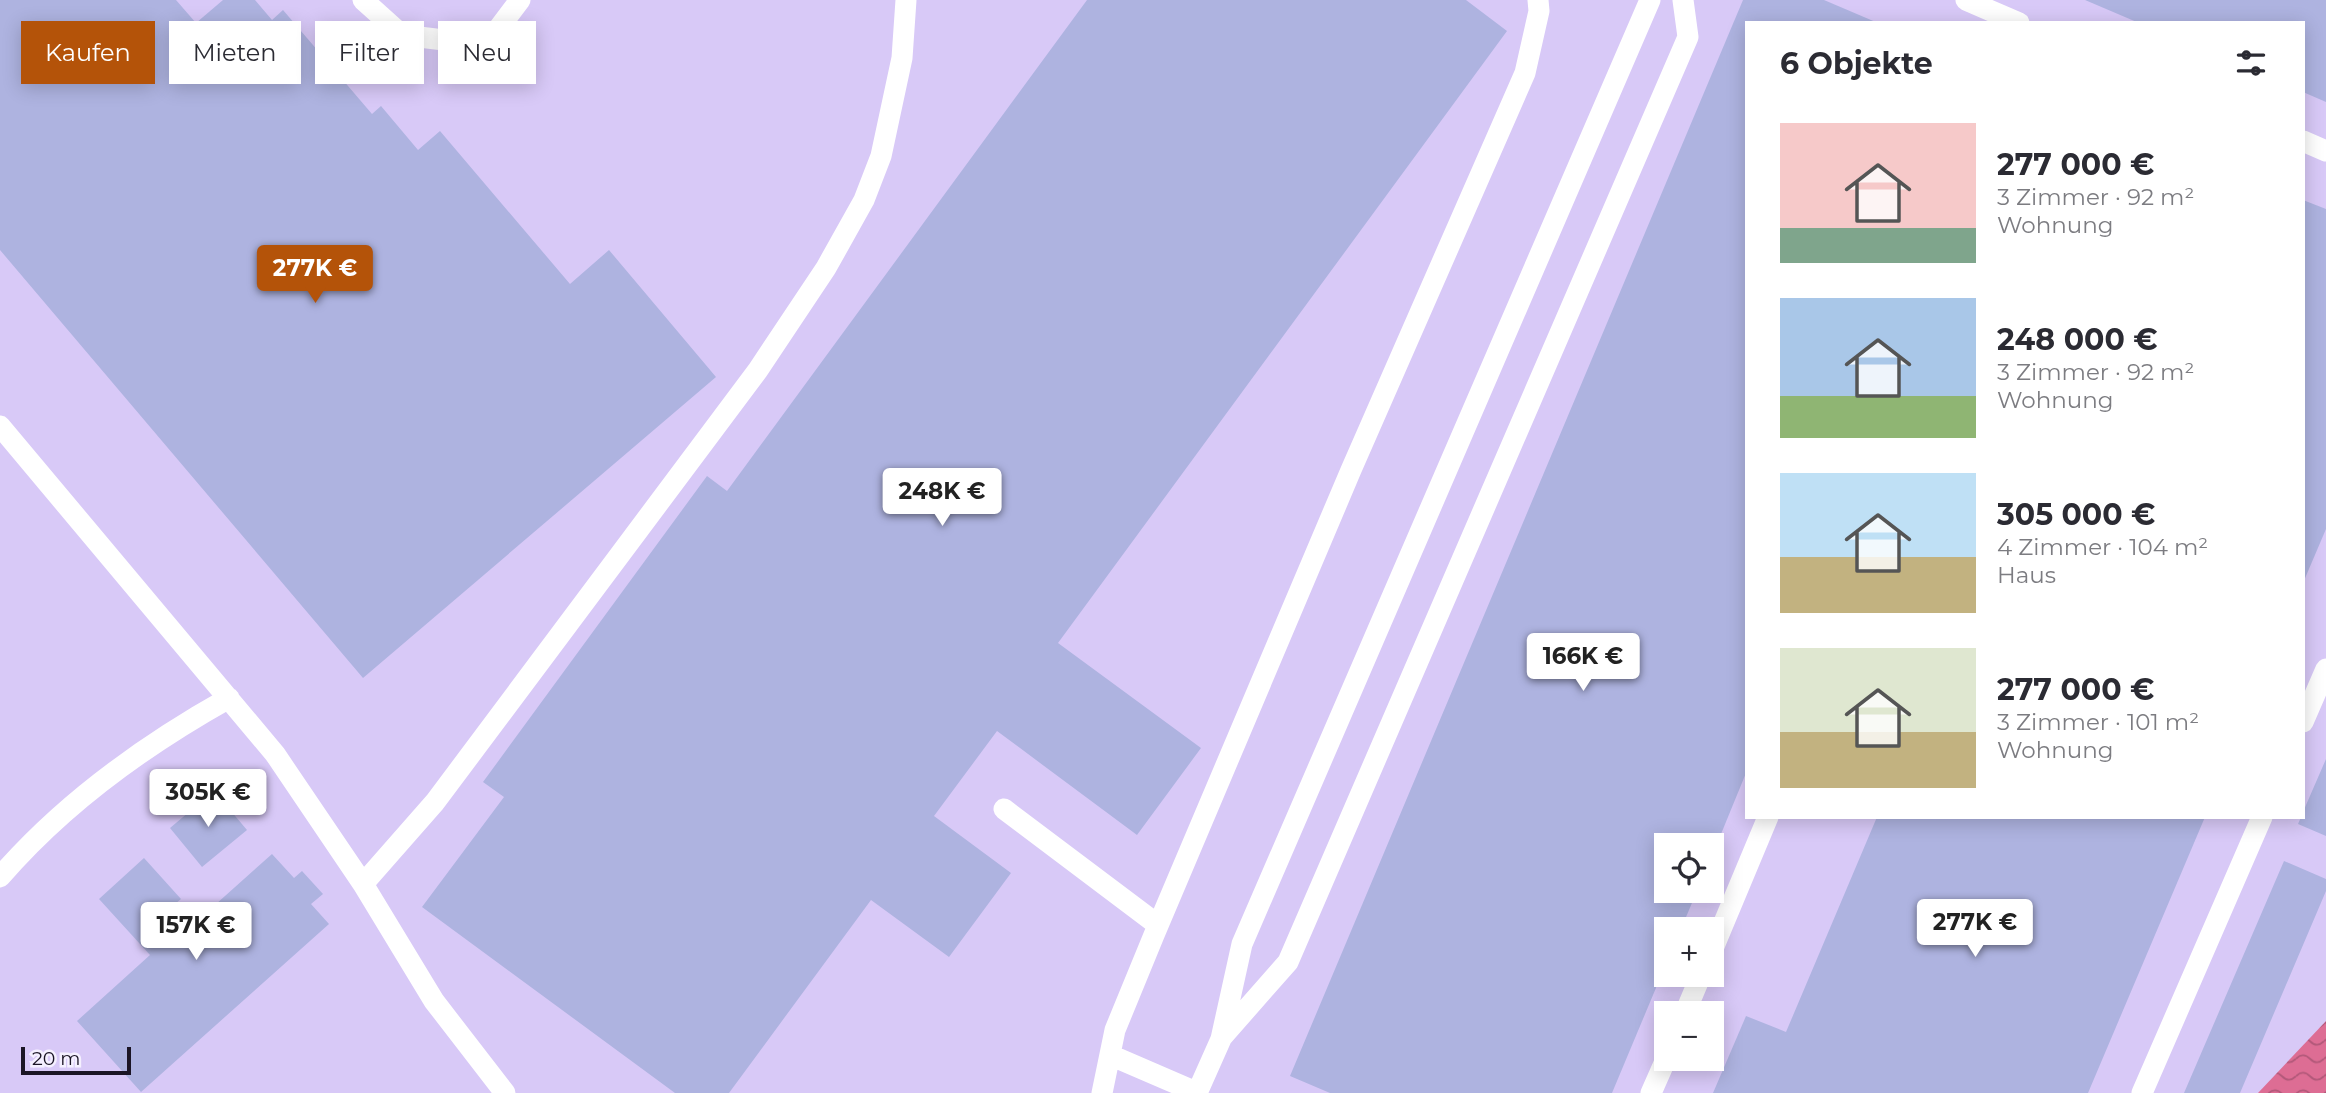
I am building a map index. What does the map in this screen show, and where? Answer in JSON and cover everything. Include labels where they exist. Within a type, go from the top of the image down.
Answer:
[{"type":"lane","points":[[363,0],[402,35],[486,45],[520,0]]},
{"type":"lane","points":[[363,884],[435,802],[758,370],[826,268],[864,200],[881,156],[902,58],[906,0]]},
{"type":"lane","points":[[1101,1093],[1115,1030],[1158,925],[1351,470],[1525,73],[1539,12],[1538,0]]},
{"type":"lane","points":[[1110,1055],[1198,1093],[1221,1039],[1242,944],[1650,0]]},
{"type":"lane","points":[[1221,1039],[1288,962],[1688,37],[1683,0]]},
{"type":"lane","points":[[1966,0],[2014,21]]},
{"type":"lane","points":[[2305,142],[2326,151]]},
{"type":"lane","points":[[0,426],[275,754],[363,884],[434,1001],[505,1093]]},
{"type":"lane","points":[[2305,717],[2326,670]]},
{"type":"lane","points":[[0,877],[41,835],[117,770],[162,738],[229,698]]},
{"type":"lane","points":[[1004,809],[1158,925]]},
{"type":"lane","points":[[1724,922],[1767,819]]},
{"type":"lane","points":[[2142,1093],[2261,819]]},
{"type":"lane","points":[[1651,1093],[1661,1071]]},
{"type":"water","points":[[2326,1021],[2326,1093],[2258,1093]]},
{"type":"building","points":[[0,0],[176,0],[194,21],[169,21],[169,84],[301,84],[301,31],[315,47],[315,84],[346,84],[372,114],[381,106],[418,150],[440,131],[570,284],[609,250],[716,377],[363,678],[0,250]]},
{"type":"building","points":[[223,0],[255,0],[272,20],[283,10],[292,21],[198,21]]},
{"type":"building","points":[[1087,0],[1466,0],[1507,31],[1058,643],[1201,748],[1137,835],[997,731],[934,816],[1011,873],[949,957],[871,900],[729,1093],[675,1093],[422,907],[504,797],[483,782],[707,476],[727,491]]},
{"type":"building","points":[[1743,0],[1824,0],[1873,21],[1745,21],[1745,775],[1721,833],[1654,833],[1654,903],[1692,903],[1686,917],[1654,917],[1654,987],[1656,987],[1612,1093],[1330,1093],[1290,1076]]},
{"type":"building","points":[[2085,0],[2326,0],[2326,102],[2305,93],[2305,21],[2134,21]]},
{"type":"building","points":[[2305,201],[2326,209],[2326,529],[2305,578]]},
{"type":"building","points":[[2326,759],[2326,836],[2298,824],[2300,819],[2305,819],[2305,807]]},
{"type":"building","points":[[214,791],[247,830],[202,867],[170,828]]},
{"type":"building","points":[[1876,819],[2204,819],[2088,1093],[1713,1093],[1746,1016],[1786,1032]]},
{"type":"building","points":[[272,854],[294,878],[302,871],[323,894],[311,904],[329,924],[141,1092],[77,1021],[150,955],[99,899],[144,858],[181,899],[169,909],[187,930]]},
{"type":"building","points":[[2284,861],[2326,879],[2326,891],[2240,1093],[2184,1093]]}]
